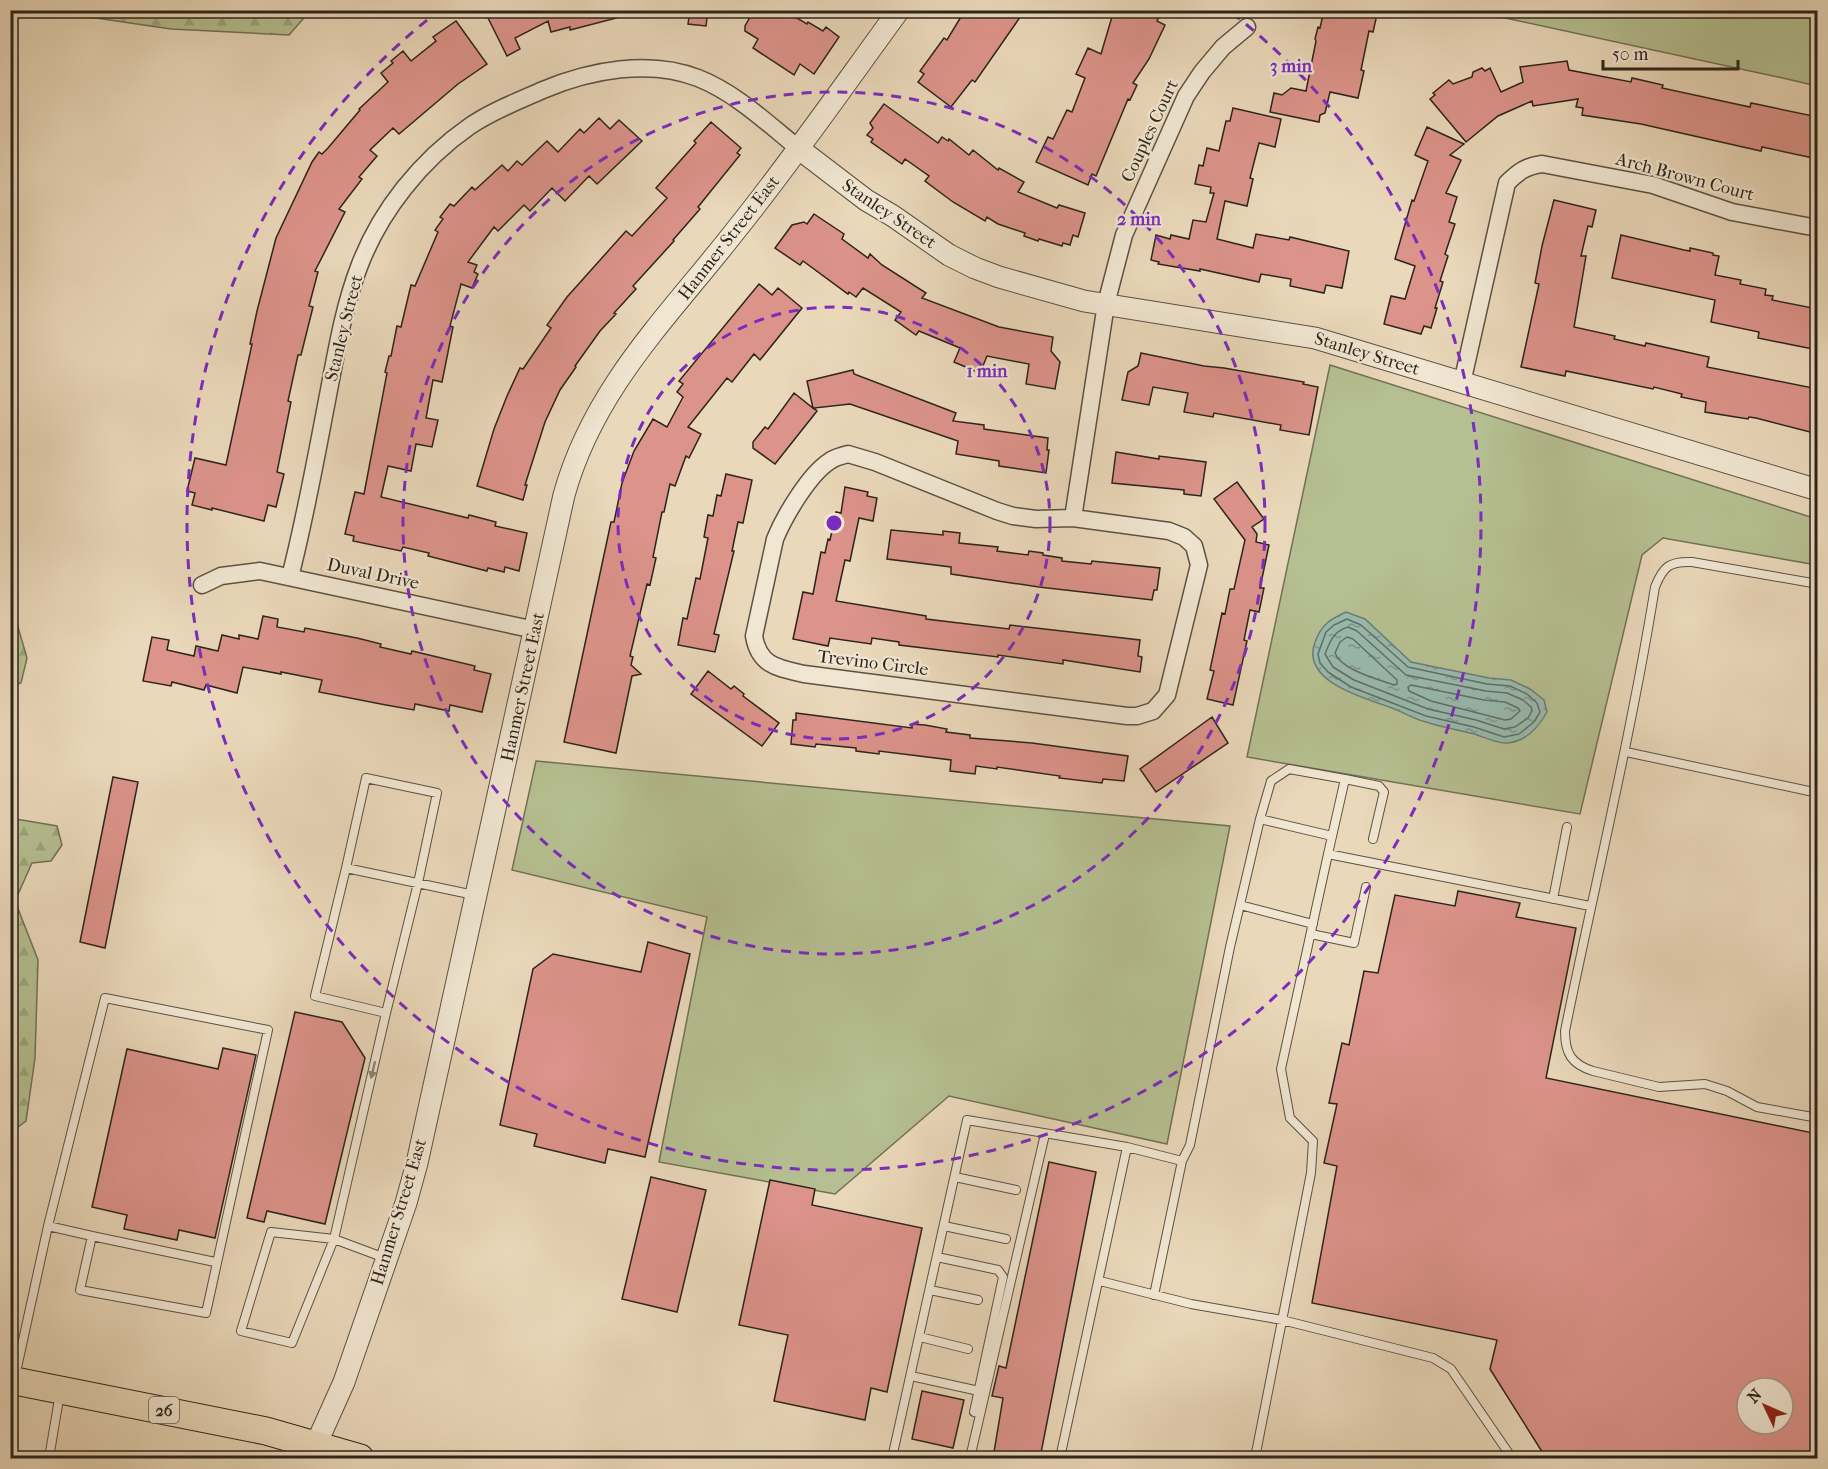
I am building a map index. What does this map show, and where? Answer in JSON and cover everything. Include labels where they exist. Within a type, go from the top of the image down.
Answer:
[{"type":"main road","name":"26","points":[[12,1380],[266,1431],[313,1452],[360,1458]]},
{"type":"street","name":"Hanmer Street East","points":[[313,1452],[344,1382],[406,1203],[417,1163],[564,495],[577,455],[592,421],[626,366],[735,231],[899,10]]},
{"type":"street","name":"Couples Court","points":[[1106,304],[1124,235],[1186,96],[1222,47],[1247,27]]},
{"type":"street","name":"Stanley Street","points":[[291,577],[348,301],[359,266],[372,236],[404,188],[423,165],[471,125],[500,109],[555,85],[617,70],[671,71],[698,78],[729,94],[866,200],[949,255],[975,268],[1084,301],[1316,338],[1818,490]]},
{"type":"street","name":"Arch Brown Court","points":[[1462,383],[1508,183],[1528,166],[1542,164],[1653,185],[1732,212],[1812,227]]},
{"type":"street","points":[[1073,518],[1106,304]]},
{"type":"street","name":"Trevino Circle","points":[[848,454],[858,456],[1013,516],[1035,519],[1073,518],[1169,531],[1184,537],[1194,546],[1198,556],[1199,565],[1171,684],[1161,704],[1145,715],[1127,716],[804,674],[772,665],[756,648],[755,624],[780,525],[817,473],[829,461],[840,456],[848,454]]},
{"type":"street","name":"Duval Drive","points":[[202,585],[221,576],[260,571],[536,630]]},
{"type":"lane","points":[[1818,584],[1692,562],[1678,562],[1667,566],[1660,575],[1655,587],[1626,752],[1590,906],[1565,1031],[1565,1045],[1575,1061],[1583,1068],[1659,1087],[1705,1084],[1727,1091],[1757,1107],[1818,1118]]},
{"type":"lane","points":[[1626,752],[1818,793]]},
{"type":"lane","points":[[1154,1294],[1182,1161],[1190,1145],[1240,905],[1271,781],[1289,769],[1379,786],[1383,792],[1373,839]]},
{"type":"lane","points":[[386,1013],[315,996],[366,778],[437,793],[418,883],[333,1239],[292,1343],[241,1331],[271,1232],[333,1239],[386,1258]]},
{"type":"lane","points":[[1255,1458],[1309,1186],[1313,1141],[1290,1118],[1281,1069],[1345,779]]},
{"type":"lane","points":[[1260,819],[1332,836]]},
{"type":"lane","points":[[1553,899],[1567,827]]},
{"type":"lane","points":[[1328,854],[1590,906]]},
{"type":"lane","points":[[346,868],[477,896]]},
{"type":"lane","points":[[1311,934],[1354,943],[1366,887]]},
{"type":"lane","points":[[1240,905],[1313,924]]},
{"type":"lane","points":[[12,1380],[105,998],[268,1030],[215,1262],[206,1313],[80,1290],[92,1236]]},
{"type":"lane","points":[[892,1458],[968,1120],[1127,1147],[1182,1161]]},
{"type":"lane","points":[[970,1458],[1045,1134]]},
{"type":"lane","points":[[1060,1458],[1100,1281],[1127,1147]]},
{"type":"lane","points":[[954,1177],[1016,1190]]},
{"type":"lane","points":[[48,1226],[215,1262]]},
{"type":"lane","points":[[944,1226],[1006,1239]]},
{"type":"lane","points":[[937,1257],[998,1270],[1003,1277],[974,1412],[980,1414]]},
{"type":"lane","points":[[1100,1281],[1191,1304],[1282,1320],[1433,1358],[1450,1369],[1512,1458]]},
{"type":"lane","points":[[930,1290],[978,1300]]},
{"type":"lane","points":[[920,1337],[968,1348]]},
{"type":"lane","points":[[911,1376],[979,1391]]},
{"type":"lane","points":[[49,1458],[61,1390]]},
{"type":"green space","points":[[310,10],[289,35],[171,29],[48,11]]},
{"type":"green space","points":[[1473,11],[1817,11],[1817,86],[1787,79]]},
{"type":"green space","points":[[1330,365],[1817,519],[1817,565],[1663,538],[1642,555],[1580,814],[1247,757]]},
{"type":"green space","points":[[11,603],[27,658],[21,683],[11,686]]},
{"type":"green space","points":[[536,761],[1230,826],[1167,1144],[949,1096],[835,1194],[659,1162],[707,917],[512,870]]},
{"type":"green space","points":[[10,818],[57,826],[62,845],[51,861],[32,863],[15,901],[38,960],[35,1058],[26,1121],[11,1132]]},
{"type":"water","points":[[1346,612],[1365,619],[1411,662],[1489,678],[1511,680],[1530,689],[1544,700],[1547,712],[1530,734],[1519,740],[1501,743],[1422,721],[1352,693],[1326,678],[1317,668],[1313,656],[1315,642],[1323,627]]},
{"type":"building","points":[[484,10],[627,10],[628,15],[570,30],[570,27],[551,32],[548,21],[515,38],[520,49],[507,56]]},
{"type":"building","points":[[690,10],[708,10],[706,26],[688,24]]},
{"type":"building","points":[[754,10],[783,10],[823,31],[826,27],[839,37],[814,74],[800,64],[794,75],[753,48],[758,39],[745,31],[745,26]]},
{"type":"building","points":[[965,10],[1025,10],[975,82],[972,80],[951,107],[918,82],[924,74],[920,71],[944,38],[947,40]]},
{"type":"building","points":[[1114,10],[1153,10],[1159,17],[1157,21],[1165,25],[1149,59],[1133,83],[1137,85],[1130,100],[1128,99],[1096,176],[1092,174],[1088,185],[1036,162],[1048,137],[1053,139],[1067,110],[1072,112],[1085,78],[1076,74],[1088,48],[1101,54]]},
{"type":"building","points":[[1324,10],[1378,10],[1373,32],[1369,31],[1358,98],[1330,92],[1325,113],[1320,115],[1319,122],[1270,112],[1274,93],[1282,95],[1291,88],[1306,91],[1315,39]]},
{"type":"building","points":[[456,21],[487,64],[458,84],[399,134],[393,128],[370,150],[377,156],[359,177],[362,179],[339,209],[345,212],[315,271],[318,272],[309,306],[313,307],[301,355],[298,355],[288,401],[291,402],[277,472],[284,474],[276,507],[268,505],[264,521],[192,505],[195,493],[187,491],[195,458],[226,465],[257,311],[276,238],[312,162],[319,152],[322,154],[328,148],[359,109],[388,82],[381,73],[393,63],[391,61],[403,51],[411,61],[436,41],[433,37]]},
{"type":"building","points":[[1567,61],[1569,70],[1631,82],[1632,78],[1663,85],[1662,88],[1750,107],[1751,103],[1818,117],[1818,159],[1762,147],[1761,151],[1641,124],[1582,115],[1583,108],[1576,107],[1578,99],[1533,106],[1532,101],[1498,116],[1466,142],[1430,99],[1435,95],[1433,93],[1449,80],[1453,84],[1472,77],[1473,72],[1482,68],[1485,71],[1490,68],[1501,92],[1523,82],[1520,67]]},
{"type":"building","points":[[884,104],[938,143],[942,137],[948,141],[949,139],[969,155],[973,150],[998,170],[999,168],[1024,182],[1018,192],[1057,208],[1059,205],[1085,213],[1078,237],[1073,235],[1070,245],[1063,243],[1062,246],[1039,239],[1038,241],[987,217],[985,221],[953,202],[925,181],[929,176],[905,159],[902,164],[871,142],[873,139],[867,135],[873,128],[870,123]]},
{"type":"building","points":[[1233,108],[1281,119],[1275,147],[1259,143],[1250,178],[1253,179],[1247,206],[1225,201],[1217,239],[1253,248],[1256,234],[1289,240],[1290,237],[1349,251],[1342,288],[1326,285],[1324,293],[1290,286],[1291,279],[1261,274],[1259,282],[1200,269],[1200,271],[1158,264],[1159,262],[1151,260],[1156,235],[1170,239],[1171,235],[1189,239],[1193,220],[1206,222],[1214,193],[1210,193],[1211,187],[1195,184],[1199,165],[1203,166],[1207,148],[1219,151],[1226,121],[1230,121]]},
{"type":"building","points":[[599,118],[610,129],[619,120],[642,141],[597,184],[589,176],[565,201],[552,188],[530,211],[524,205],[498,231],[494,227],[468,262],[477,265],[474,272],[478,274],[472,288],[461,284],[450,326],[453,327],[442,382],[433,380],[426,418],[438,420],[432,447],[416,444],[411,471],[388,466],[381,497],[468,518],[469,515],[496,522],[495,526],[527,533],[519,571],[505,567],[504,572],[488,568],[487,571],[403,547],[401,551],[353,541],[354,536],[345,534],[355,492],[364,494],[387,373],[385,372],[397,326],[401,327],[411,285],[415,286],[438,232],[435,230],[443,219],[440,217],[450,204],[454,206],[472,187],[475,190],[502,165],[508,171],[517,161],[522,165],[547,141],[558,152],[580,129],[584,133]]},
{"type":"building","points":[[711,122],[741,148],[737,153],[740,155],[674,241],[633,286],[636,289],[614,313],[616,314],[600,331],[575,366],[560,390],[545,422],[525,485],[527,485],[523,500],[477,486],[494,429],[507,396],[520,368],[523,369],[551,328],[547,325],[567,297],[626,231],[632,236],[667,198],[656,188],[696,143],[694,141]]},
{"type":"building","points":[[1427,127],[1464,144],[1450,155],[1461,160],[1446,193],[1457,197],[1449,222],[1455,224],[1445,254],[1448,256],[1440,281],[1443,282],[1431,328],[1424,326],[1421,334],[1384,324],[1391,296],[1405,299],[1415,266],[1395,259],[1412,200],[1414,201],[1428,161],[1415,155]]},
{"type":"building","points":[[1554,200],[1596,210],[1592,227],[1588,226],[1581,256],[1586,256],[1574,327],[1615,336],[1614,339],[1645,346],[1646,343],[1709,357],[1707,367],[1818,389],[1818,434],[1756,418],[1749,417],[1748,419],[1705,412],[1706,402],[1681,397],[1682,394],[1654,387],[1653,389],[1566,371],[1565,376],[1521,367],[1539,284],[1535,283],[1542,246]]},
{"type":"building","points":[[814,214],[844,234],[842,239],[868,258],[870,254],[882,265],[926,293],[922,298],[999,327],[1053,337],[1051,351],[1060,362],[1055,389],[1026,384],[1029,364],[987,356],[980,373],[954,362],[960,348],[919,331],[916,335],[895,320],[901,312],[863,288],[856,297],[849,292],[848,294],[803,261],[800,265],[775,248],[792,225],[804,222],[807,224]]},
{"type":"building","points":[[1621,235],[1684,250],[1690,251],[1690,248],[1713,253],[1719,256],[1715,275],[1741,280],[1740,284],[1766,289],[1765,295],[1773,296],[1772,300],[1818,309],[1818,350],[1758,338],[1759,332],[1711,322],[1715,300],[1612,278]]},
{"type":"building","points":[[759,284],[772,295],[778,288],[802,308],[760,360],[754,354],[732,382],[727,378],[688,427],[701,434],[689,458],[686,456],[675,486],[670,484],[664,512],[662,512],[650,585],[647,584],[630,656],[633,657],[631,665],[641,674],[632,676],[616,753],[564,742],[611,522],[614,522],[622,483],[634,451],[653,419],[667,427],[683,397],[677,392],[683,384],[679,381]]},
{"type":"building","points":[[1141,353],[1304,382],[1303,384],[1318,387],[1309,435],[1280,430],[1281,425],[1214,413],[1213,417],[1184,412],[1188,393],[1153,387],[1149,405],[1122,400],[1128,372],[1138,366]]},
{"type":"building","points":[[853,370],[854,374],[956,413],[953,421],[984,425],[984,429],[1048,438],[1046,473],[999,466],[999,461],[956,454],[958,441],[850,404],[814,408],[817,411],[775,464],[753,448],[753,442],[765,427],[768,429],[794,393],[813,408],[807,381]]},
{"type":"building","points":[[1116,452],[1159,459],[1159,456],[1206,462],[1201,496],[1184,494],[1184,490],[1112,483]]},
{"type":"building","points":[[726,474],[752,480],[743,523],[738,522],[732,551],[734,551],[714,634],[719,635],[715,652],[678,645],[683,618],[687,619],[696,578],[700,579],[708,538],[704,537],[708,515],[713,516],[717,495],[721,496]]},
{"type":"building","points":[[1237,482],[1264,519],[1252,527],[1257,534],[1256,542],[1269,545],[1260,588],[1264,588],[1259,612],[1250,610],[1244,640],[1247,641],[1233,705],[1207,699],[1214,671],[1210,670],[1222,613],[1225,614],[1230,589],[1234,589],[1245,540],[1214,499]]},
{"type":"building","points":[[845,487],[868,492],[867,496],[877,498],[873,521],[859,518],[850,561],[845,560],[836,601],[926,616],[926,619],[1009,629],[1010,625],[1140,640],[1138,656],[1142,657],[1140,672],[1063,660],[1063,664],[899,645],[899,642],[872,638],[871,644],[830,638],[828,646],[793,639],[803,592],[813,594],[821,552],[825,553],[828,539],[830,540],[836,512],[841,513]]},
{"type":"building","points":[[891,530],[943,535],[943,531],[960,533],[959,543],[998,547],[997,551],[1028,555],[1029,551],[1043,553],[1043,555],[1062,558],[1062,561],[1091,564],[1092,561],[1160,568],[1157,590],[1154,590],[1152,600],[951,574],[951,567],[887,559]]},
{"type":"building","points":[[263,616],[278,619],[277,627],[304,632],[305,628],[357,638],[381,644],[380,647],[411,654],[412,651],[475,666],[474,670],[491,674],[482,712],[450,705],[449,711],[415,704],[414,710],[386,705],[319,692],[322,680],[243,667],[237,693],[206,685],[204,690],[172,682],[171,686],[143,681],[152,637],[169,640],[167,650],[194,656],[196,646],[218,651],[222,635],[239,639],[239,635],[258,639]]},
{"type":"building","points":[[708,671],[731,689],[734,686],[744,694],[743,696],[779,723],[762,746],[691,694]]},
{"type":"building","points":[[796,713],[912,728],[912,724],[925,725],[947,729],[946,732],[970,735],[970,738],[1032,743],[1128,756],[1124,781],[1103,779],[1102,783],[997,767],[997,769],[976,766],[975,774],[950,771],[951,760],[879,751],[879,754],[856,751],[856,748],[816,744],[815,747],[791,744],[793,720],[796,720]]},
{"type":"building","points":[[1212,717],[1228,743],[1156,792],[1140,769]]},
{"type":"building","points":[[113,777],[138,782],[105,948],[80,942]]},
{"type":"building","points":[[1458,891],[1520,903],[1516,917],[1576,928],[1546,1078],[1818,1134],[1818,1458],[1546,1458],[1490,1369],[1497,1340],[1312,1303],[1337,1166],[1324,1163],[1337,1104],[1329,1103],[1342,1043],[1349,1045],[1364,971],[1378,973],[1395,895],[1455,906]]},
{"type":"building","points":[[648,942],[690,954],[645,1157],[608,1149],[605,1163],[534,1146],[537,1134],[500,1125],[533,969],[553,954],[641,972]]},
{"type":"building","points":[[295,1012],[342,1022],[365,1058],[325,1224],[267,1211],[264,1222],[247,1218]]},
{"type":"building","points":[[223,1048],[256,1055],[215,1238],[179,1230],[177,1240],[124,1229],[127,1215],[92,1207],[127,1049],[218,1069]]},
{"type":"building","points":[[1049,1162],[1096,1172],[1040,1458],[993,1458],[1003,1398],[992,1396],[999,1366],[1006,1368]]},
{"type":"building","points":[[651,1177],[706,1190],[677,1312],[622,1299]]},
{"type":"building","points":[[770,1180],[815,1189],[812,1205],[922,1228],[887,1392],[871,1388],[865,1420],[774,1401],[788,1335],[739,1325]]},
{"type":"building","points":[[922,1391],[964,1400],[953,1448],[912,1439]]}]
